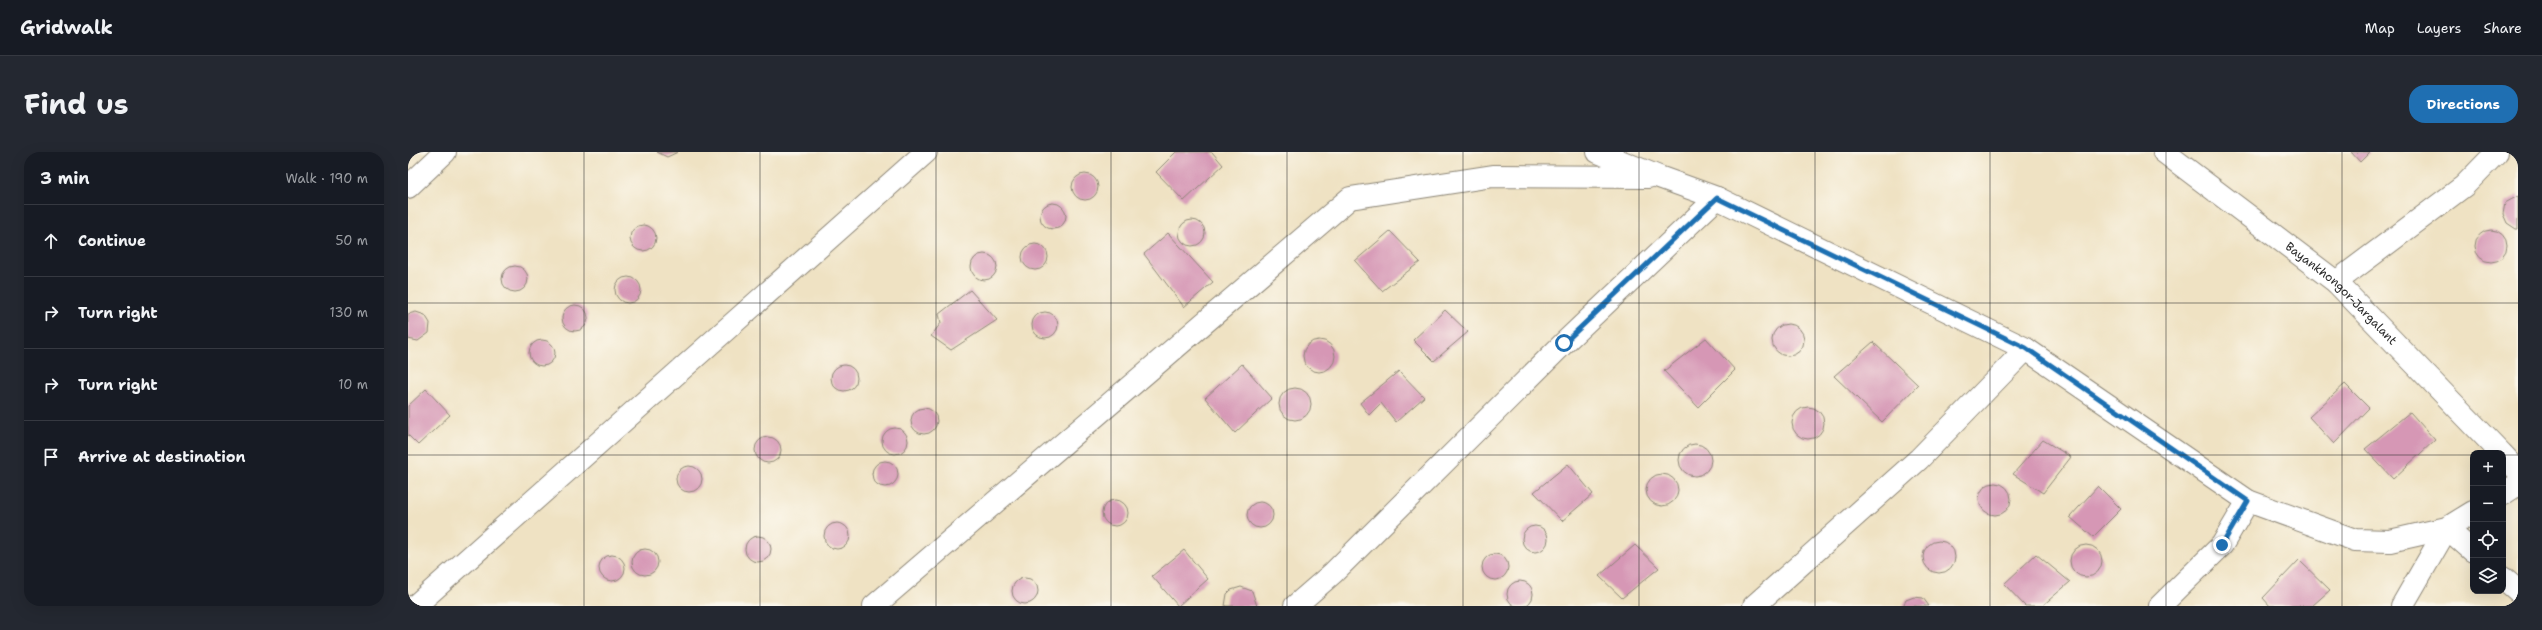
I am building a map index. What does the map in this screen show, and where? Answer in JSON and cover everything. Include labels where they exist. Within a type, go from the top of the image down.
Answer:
[{"type":"street","points":[[408,187],[445,152]]},
{"type":"street","points":[[415,606],[926,152]]},
{"type":"street","points":[[1598,152],[1659,177],[1717,198],[2026,348],[2248,501],[2355,540],[2390,541],[2447,528],[2470,514]]},
{"type":"street","name":"Bayankhongor-Jargalant","points":[[2164,152],[2336,282],[2498,450]]},
{"type":"street","points":[[2336,282],[2464,186],[2497,152]]},
{"type":"street","points":[[874,606],[1350,198],[1493,176],[1659,177]]},
{"type":"street","points":[[1295,606],[1333,573],[1564,343],[1717,198]]},
{"type":"street","points":[[1754,606],[1919,459],[2026,348]]},
{"type":"street","name":"Bayankhongor-Jargalant","points":[[2506,458],[2518,471]]},
{"type":"street","points":[[2506,492],[2518,484]]},
{"type":"street","points":[[2160,606],[2222,545],[2248,501]]},
{"type":"street","points":[[2447,528],[2470,548]]},
{"type":"street","points":[[2402,606],[2447,528]]},
{"type":"street","points":[[2506,581],[2518,591]]},
{"type":"building","points":[[657,152],[678,152],[667,157]]},
{"type":"building","points":[[1176,152],[1212,152],[1223,165],[1184,201],[1156,172]]},
{"type":"building","points":[[2351,152],[2370,152],[2360,162]]},
{"type":"building","points":[[1085,174],[1094,178],[1098,187],[1094,196],[1085,200],[1076,196],[1072,187],[1076,178]]},
{"type":"building","points":[[2518,196],[2518,229],[2516,229],[2507,223],[2503,214],[2505,203]]},
{"type":"building","points":[[1053,203],[1062,207],[1066,216],[1062,225],[1053,229],[1044,225],[1040,216],[1044,207]]},
{"type":"building","points":[[1192,220],[1201,224],[1205,233],[1201,242],[1192,246],[1183,242],[1179,233],[1183,224]]},
{"type":"building","points":[[643,225],[652,229],[656,238],[652,247],[643,251],[634,247],[630,238],[634,229]]},
{"type":"building","points":[[2488,230],[2494,230],[2504,237],[2507,246],[2506,252],[2500,259],[2494,262],[2488,262],[2478,255],[2475,249],[2475,243],[2482,233]]},
{"type":"building","points":[[1390,231],[1420,262],[1382,291],[1355,261]]},
{"type":"building","points":[[1168,233],[1213,282],[1184,307],[1144,254]]},
{"type":"building","points":[[1035,244],[1044,248],[1048,257],[1044,266],[1035,270],[1026,266],[1022,257],[1026,248]]},
{"type":"building","points":[[984,254],[993,258],[997,267],[993,276],[984,280],[975,276],[971,267],[975,258]]},
{"type":"building","points":[[515,266],[524,270],[528,279],[524,288],[515,292],[506,288],[502,279],[506,270]]},
{"type":"building","points":[[628,277],[637,281],[641,290],[637,299],[628,303],[619,299],[615,290],[619,281]]},
{"type":"building","points":[[970,290],[997,320],[951,350],[931,336],[941,323],[939,314]]},
{"type":"building","points":[[575,305],[584,309],[588,318],[584,327],[575,331],[566,327],[562,318],[566,309]]},
{"type":"building","points":[[1445,310],[1468,332],[1434,361],[1413,340]]},
{"type":"building","points":[[416,312],[425,315],[430,323],[429,333],[418,341],[408,339],[408,314]]},
{"type":"building","points":[[1045,312],[1054,316],[1058,325],[1054,334],[1045,338],[1036,334],[1032,325],[1036,316]]},
{"type":"building","points":[[1785,324],[1791,324],[1801,331],[1804,340],[1803,346],[1797,353],[1791,356],[1785,356],[1775,349],[1772,343],[1772,337],[1779,327]]},
{"type":"building","points":[[1706,338],[1735,370],[1698,407],[1664,371]]},
{"type":"building","points":[[542,340],[551,344],[555,353],[551,362],[542,366],[533,362],[529,353],[533,344]]},
{"type":"building","points":[[1316,340],[1322,340],[1332,347],[1335,356],[1334,362],[1328,369],[1322,372],[1316,372],[1306,365],[1303,359],[1303,353],[1310,343]]},
{"type":"building","points":[[1873,342],[1918,385],[1882,422],[1834,376]]},
{"type":"building","points":[[1242,364],[1272,398],[1235,433],[1205,398]]},
{"type":"building","points":[[844,365],[853,369],[857,378],[853,387],[844,391],[835,387],[831,378],[835,369]]},
{"type":"building","points":[[1399,371],[1424,397],[1396,422],[1381,403],[1369,415],[1360,403]]},
{"type":"building","points":[[2345,384],[2369,408],[2334,444],[2309,417]]},
{"type":"building","points":[[1292,388],[1298,388],[1308,395],[1311,404],[1310,410],[1304,417],[1298,420],[1292,420],[1282,413],[1279,407],[1279,401],[1286,391]]},
{"type":"building","points":[[426,389],[450,415],[418,445],[408,435],[408,406]]},
{"type":"building","points":[[1805,407],[1811,407],[1821,414],[1824,423],[1823,429],[1817,436],[1811,439],[1805,439],[1795,432],[1792,426],[1792,420],[1799,410]]},
{"type":"building","points":[[924,408],[933,412],[937,421],[933,430],[924,434],[915,430],[911,421],[915,412]]},
{"type":"building","points":[[2410,412],[2435,440],[2393,479],[2365,449]]},
{"type":"building","points":[[895,428],[904,432],[908,441],[904,450],[895,454],[886,450],[882,441],[886,432]]},
{"type":"building","points":[[768,437],[777,441],[781,450],[777,459],[768,463],[759,459],[755,450],[759,441]]},
{"type":"building","points":[[2043,440],[2071,457],[2043,493],[2013,474]]},
{"type":"building","points":[[1692,444],[1698,444],[1708,451],[1711,460],[1710,466],[1704,473],[1698,476],[1692,476],[1682,469],[1679,463],[1679,457],[1686,447]]},
{"type":"building","points":[[885,461],[894,465],[898,474],[894,483],[885,487],[876,483],[872,474],[876,465]]},
{"type":"building","points":[[1568,464],[1593,494],[1562,521],[1534,492]]},
{"type":"building","points":[[689,466],[698,470],[702,479],[698,488],[689,492],[680,488],[676,479],[680,470]]},
{"type":"building","points":[[1659,474],[1665,474],[1675,481],[1678,490],[1677,496],[1671,503],[1665,506],[1659,506],[1649,499],[1646,493],[1646,487],[1653,477]]},
{"type":"building","points":[[1992,483],[1998,483],[2008,490],[2011,499],[2010,505],[2004,512],[1998,515],[1992,515],[1982,508],[1979,502],[1979,496],[1986,486]]},
{"type":"building","points":[[2098,486],[2121,509],[2093,537],[2070,517]]},
{"type":"building","points":[[1115,500],[1124,504],[1128,513],[1124,522],[1115,526],[1106,522],[1102,513],[1106,504]]},
{"type":"building","points":[[1260,502],[1269,506],[1273,515],[1269,524],[1260,528],[1251,524],[1247,515],[1251,506]]},
{"type":"building","points":[[837,523],[846,527],[850,536],[846,545],[837,549],[828,545],[824,536],[828,527]]},
{"type":"building","points":[[1535,526],[1544,530],[1548,539],[1544,548],[1535,552],[1526,548],[1522,539],[1526,530]]},
{"type":"building","points":[[758,536],[767,540],[771,549],[767,558],[758,562],[749,558],[745,549],[749,540]]},
{"type":"building","points":[[1936,541],[1942,541],[1952,548],[1955,557],[1954,563],[1948,570],[1942,573],[1936,573],[1926,566],[1923,560],[1923,554],[1930,544]]},
{"type":"building","points":[[1635,545],[1659,568],[1622,598],[1599,576]]},
{"type":"building","points":[[2083,545],[2089,545],[2099,552],[2102,561],[2101,567],[2095,574],[2089,577],[2083,577],[2073,570],[2070,564],[2070,558],[2077,548]]},
{"type":"building","points":[[645,549],[654,553],[658,562],[654,571],[645,575],[636,571],[632,562],[636,553]]},
{"type":"building","points":[[1184,550],[1208,579],[1178,606],[1152,576]]},
{"type":"building","points":[[1495,554],[1504,558],[1508,567],[1504,576],[1495,580],[1486,576],[1482,567],[1486,558]]},
{"type":"building","points":[[2036,554],[2070,582],[2042,606],[2025,606],[2004,584]]},
{"type":"building","points":[[612,555],[621,559],[625,568],[621,577],[612,581],[603,577],[599,568],[603,559]]},
{"type":"building","points":[[2299,560],[2330,590],[2312,606],[2270,606],[2263,598]]},
{"type":"building","points":[[1025,578],[1034,582],[1038,591],[1034,600],[1025,604],[1016,600],[1012,591],[1016,582]]},
{"type":"building","points":[[1520,581],[1529,585],[1533,594],[1529,603],[1520,607],[1511,603],[1507,594],[1511,585]]},
{"type":"building","points":[[1241,587],[1252,591],[1257,606],[1225,606],[1227,594],[1231,590]]},
{"type":"building","points":[[1914,597],[1923,598],[1929,606],[1903,606],[1906,600]]},
{"type":"route","points":[[1564,343],[1717,198],[2026,348],[2248,501],[2222,545]]}]
